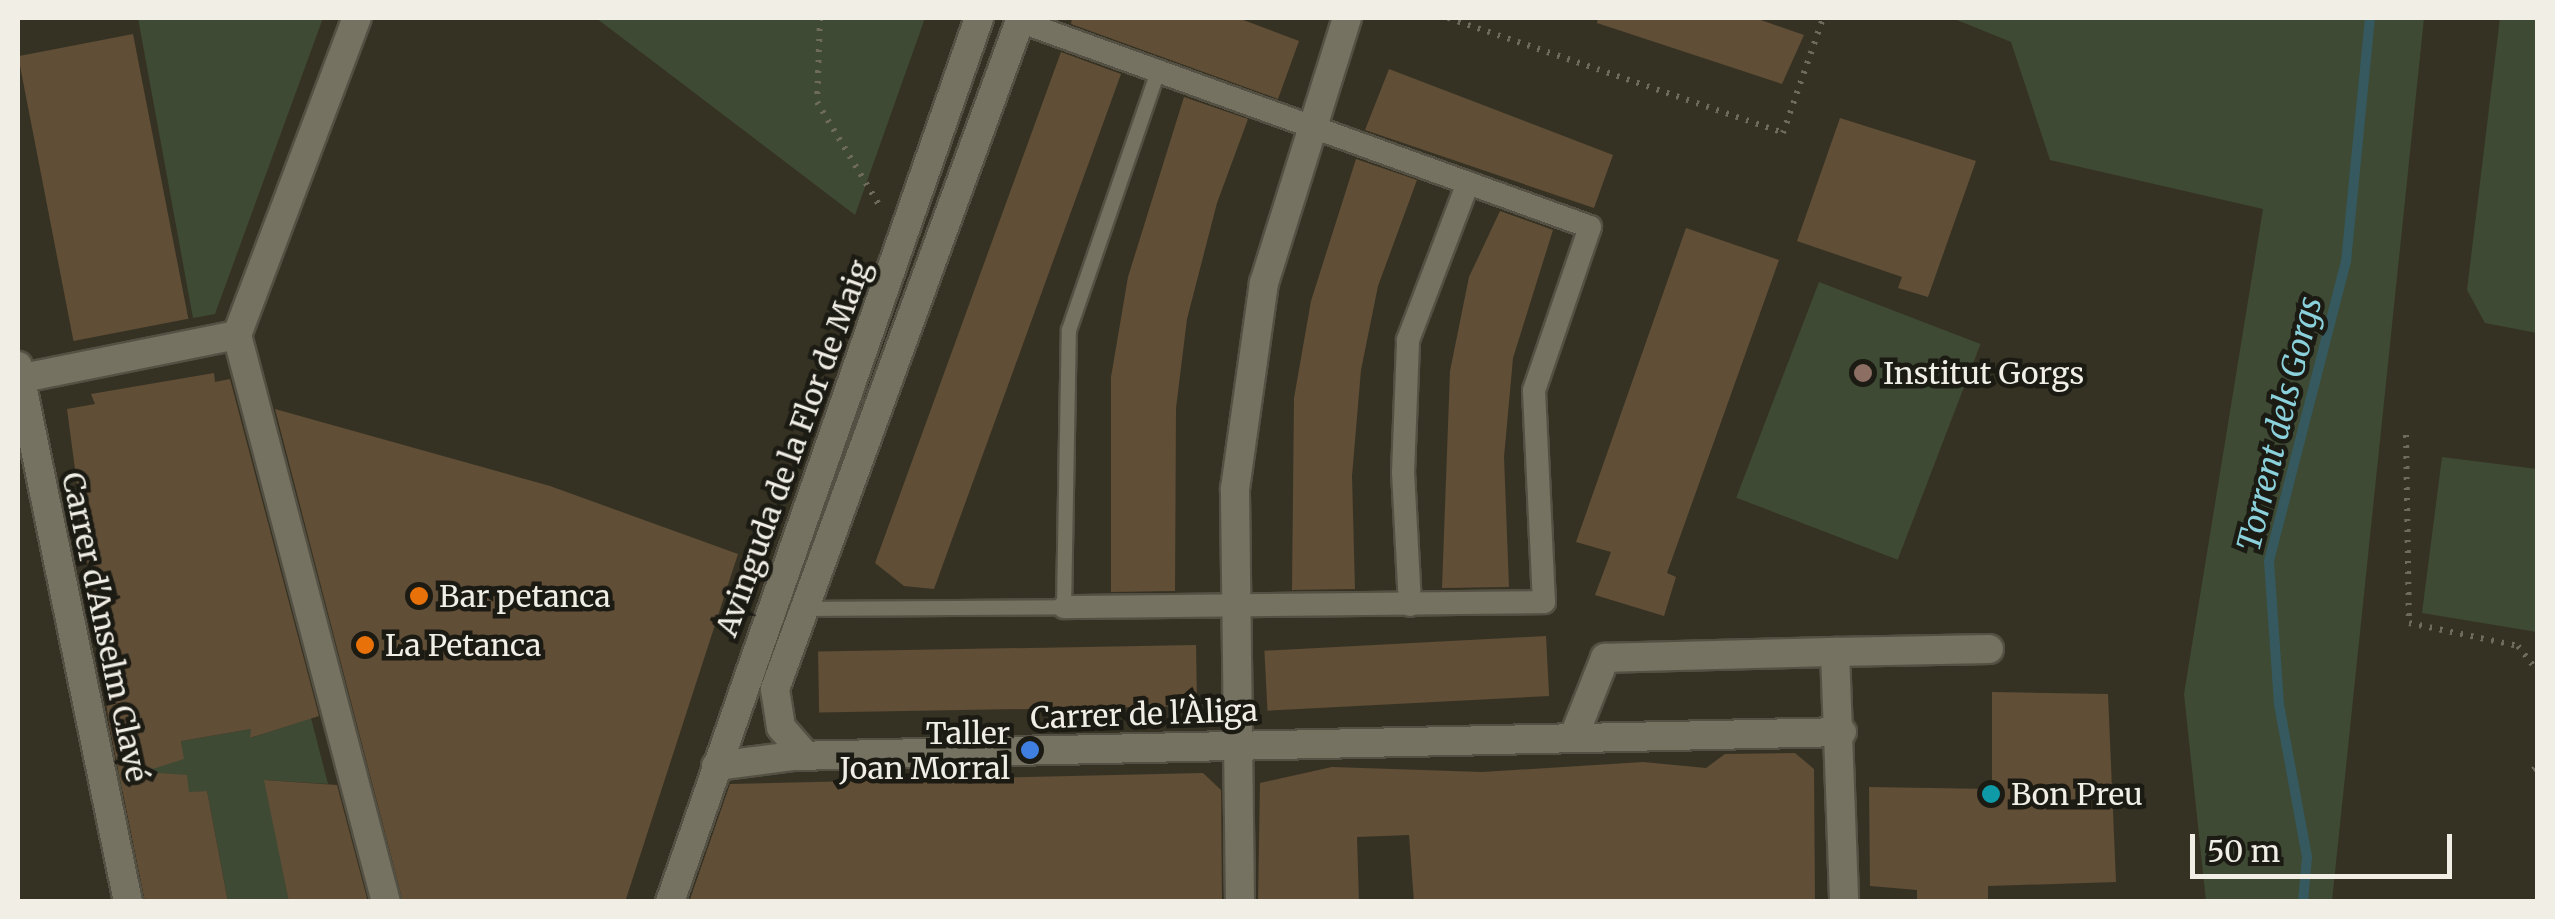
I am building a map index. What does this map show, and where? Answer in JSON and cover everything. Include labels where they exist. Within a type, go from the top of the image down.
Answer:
[{"type":"street","points":[[356,18],[238,335],[386,902]]},
{"type":"street","name":"Avinguda de la Flor de Maig","points":[[670,902],[979,18]]},
{"type":"street","points":[[1240,902],[1235,489],[1264,283],[1316,128],[1347,18]]},
{"type":"street","points":[[806,756],[781,727],[774,706],[804,609],[1020,19],[1590,227],[1534,391],[1544,602],[1064,606]]},
{"type":"street","points":[[1410,604],[1403,472],[1408,340],[1468,184]]},
{"type":"street","points":[[18,374],[238,335]]},
{"type":"street","name":"Carrer d'Anselm Clavé","points":[[18,374],[128,902]]},
{"type":"street","points":[[1574,736],[1606,658],[1989,648]]},
{"type":"street","points":[[1835,652],[1842,732],[1844,902]]},
{"type":"street","name":"Carrer de l'Àliga","points":[[716,766],[806,756],[1842,732]]},
{"type":"lane","points":[[804,609],[1064,606],[1069,330],[1158,72]]},
{"type":"path","points":[[820,18],[817,102],[900,245]]},
{"type":"path","points":[[1448,18],[1782,133],[1823,18]]},
{"type":"path","points":[[2406,435],[2409,623],[2518,646],[2538,672]]},
{"type":"green space","points":[[138,18],[323,18],[215,314],[193,318]]},
{"type":"green space","points":[[596,18],[925,18],[855,215]]},
{"type":"green space","points":[[1952,18],[2424,18],[2332,901],[2206,901],[2184,694],[2263,209],[2050,160],[2011,42]]},
{"type":"green space","points":[[2500,18],[2537,18],[2537,333],[2485,323],[2467,290]]},
{"type":"green space","points":[[1819,282],[1981,344],[1898,560],[1736,498]]},
{"type":"green space","points":[[2442,457],[2537,469],[2537,632],[2422,613]]},
{"type":"green space","points":[[311,718],[328,784],[265,780],[289,901],[228,901],[207,791],[125,799],[116,772],[183,755],[181,741],[251,729],[251,738]]},
{"type":"building","points":[[1072,18],[1238,18],[1299,41],[1278,99],[1071,24]]},
{"type":"building","points":[[1598,18],[1755,18],[1804,35],[1782,84],[1597,23]]},
{"type":"building","points":[[133,34],[188,319],[73,341],[18,56]]},
{"type":"building","points":[[1061,52],[1121,74],[934,589],[904,586],[875,563]]},
{"type":"building","points":[[1389,69],[1613,155],[1594,208],[1365,130]]},
{"type":"building","points":[[1184,97],[1248,119],[1217,203],[1187,319],[1176,408],[1175,591],[1111,592],[1111,377],[1128,277]]},
{"type":"building","points":[[1840,118],[1976,161],[1928,297],[1898,288],[1902,277],[1797,241]]},
{"type":"building","points":[[1356,159],[1417,180],[1378,286],[1361,370],[1352,476],[1355,589],[1292,590],[1294,398],[1311,301]]},
{"type":"building","points":[[1500,211],[1553,230],[1513,358],[1504,457],[1509,587],[1442,588],[1450,371],[1469,277]]},
{"type":"building","points":[[1686,228],[1779,260],[1667,573],[1676,577],[1664,616],[1595,595],[1611,552],[1576,542]]},
{"type":"building","points":[[214,373],[215,382],[230,379],[319,716],[250,738],[251,729],[181,741],[184,759],[143,772],[187,775],[189,792],[207,791],[228,902],[145,902],[109,724],[67,409],[95,404],[91,394]]},
{"type":"building","points":[[275,409],[550,486],[738,554],[625,902],[403,902]]},
{"type":"building","points":[[1546,636],[1549,696],[1268,711],[1264,651]]},
{"type":"building","points":[[1196,645],[1197,706],[819,713],[818,652]]},
{"type":"building","name":"Bon Preu","points":[[1992,692],[2108,694],[2116,882],[1988,886],[1988,902],[1917,902],[1917,890],[1870,886],[1869,787],[1992,789]]},
{"type":"building","points":[[1795,753],[1814,769],[1815,902],[1414,902],[1409,835],[1357,837],[1359,902],[1258,902],[1260,783],[1332,767],[1482,772],[1643,762],[1706,768],[1725,754]]},
{"type":"building","points":[[1203,773],[1221,790],[1222,902],[689,902],[730,784]]},
{"type":"building","points":[[264,780],[337,785],[368,902],[289,902]]},
{"type":"waterway","name":"Torrent dels Gorgs","points":[[2303,902],[2307,857],[2279,704],[2269,561],[2346,262],[2370,18]]},
{"type":"place","name":"Institut Gorgs","points":[[1863,373]]},
{"type":"place","name":"Bar petanca","points":[[419,596]]},
{"type":"place","name":"La Petanca","points":[[365,645]]},
{"type":"place","name":"Taller Joan Morral","points":[[1030,750]]},
{"type":"place","name":"Bon Preu","points":[[1991,794]]}]
